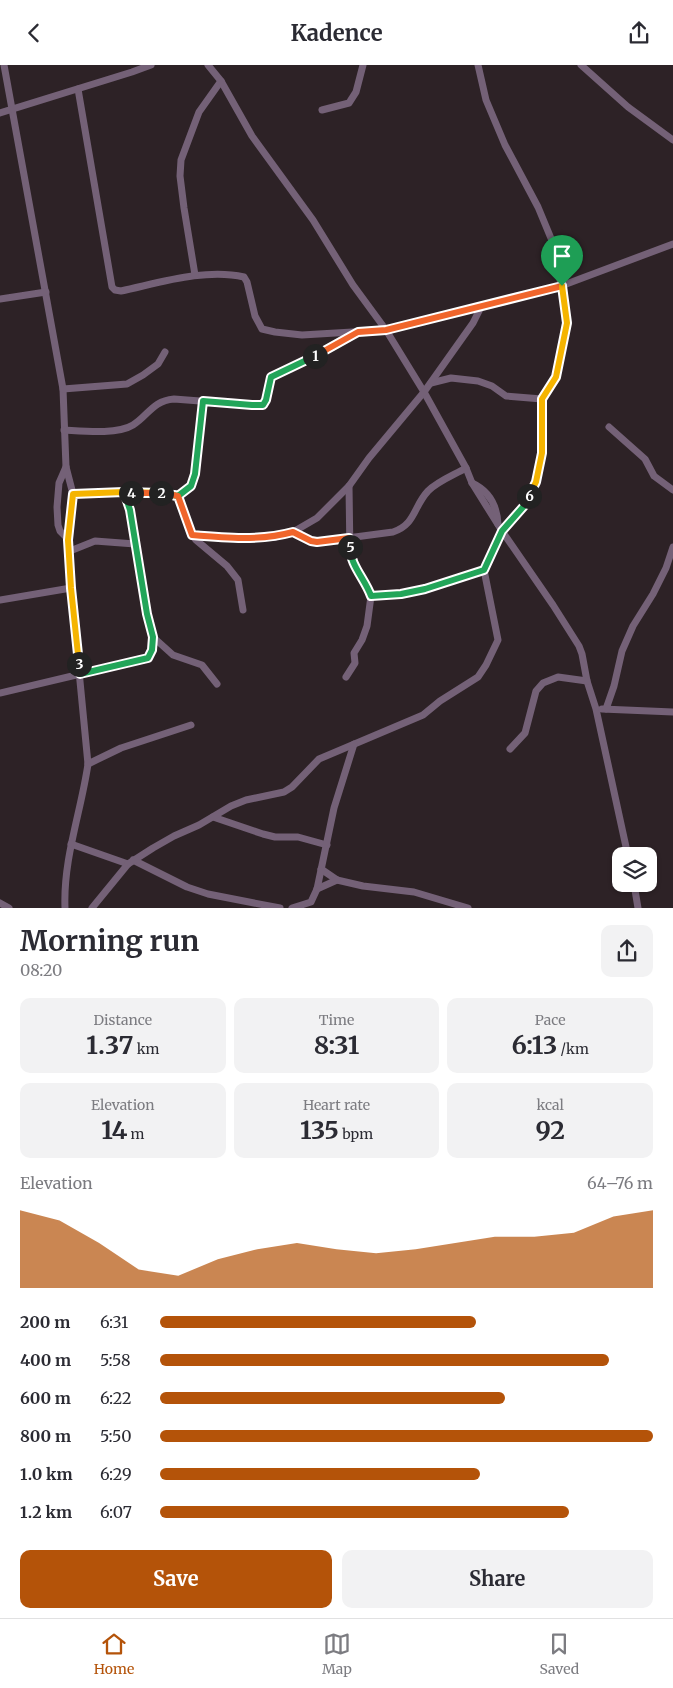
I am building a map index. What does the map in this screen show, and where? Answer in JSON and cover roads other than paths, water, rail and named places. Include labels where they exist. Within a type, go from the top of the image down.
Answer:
[{"type":"street","points":[[4,65],[63,389],[66,467],[73,494],[68,540],[88,764],[84,791],[71,844],[65,908]]},
{"type":"street","points":[[0,113],[132,73],[151,65]]},
{"type":"street","points":[[208,65],[221,81],[252,137],[313,220],[353,285],[386,330],[424,392],[466,468],[472,483],[487,492],[497,512],[500,528],[579,646],[596,709],[626,847]]},
{"type":"street","points":[[322,110],[349,103],[356,92],[363,65]]},
{"type":"street","points":[[92,908],[131,862],[174,836],[246,800],[284,792],[292,787],[319,759],[423,715],[440,701],[478,677],[498,640],[484,570],[500,528],[524,506],[536,482],[542,453],[542,399],[556,377],[567,323],[555,248],[538,207],[505,145],[486,100],[478,65]]},
{"type":"street","points":[[581,65],[628,107],[673,140]]},
{"type":"street","points":[[195,275],[180,176],[181,160],[199,112],[221,81]]},
{"type":"street","points":[[78,89],[112,287],[120,291],[195,275],[236,275],[244,277],[247,282],[255,316],[262,329],[302,335],[386,330],[562,286],[673,244]]},
{"type":"street","points":[[0,299],[46,292]]},
{"type":"street","points":[[192,535],[276,537],[293,532],[316,518],[350,486],[368,458],[424,392],[473,323],[481,307]]},
{"type":"street","points":[[64,430],[119,430],[132,425],[158,402],[164,400],[263,405],[266,400],[271,377],[358,332]]},
{"type":"street","points":[[63,389],[127,384],[158,364],[165,352]]},
{"type":"street","points":[[438,372],[451,378],[486,383],[506,396],[542,399]]},
{"type":"street","points":[[431,383],[451,378]]},
{"type":"street","points":[[73,494],[124,492],[163,493],[178,496],[191,486],[195,474],[203,401]]},
{"type":"street","points":[[609,427],[645,459],[654,477],[673,490]]},
{"type":"street","points":[[66,467],[59,483],[58,516],[60,531],[68,540]]},
{"type":"street","points":[[293,532],[317,542],[393,533],[410,523],[420,501],[428,491],[466,468]]},
{"type":"street","points":[[346,677],[355,663],[354,653],[367,627],[371,596],[350,556],[350,486]]},
{"type":"street","points":[[0,693],[148,658],[152,650],[153,637],[147,614],[130,510],[124,492]]},
{"type":"street","points":[[178,496],[192,535],[227,566],[238,580],[243,610]]},
{"type":"street","points":[[70,551],[95,541],[135,544]]},
{"type":"street","points":[[606,709],[614,686],[622,651],[632,626],[662,577],[673,547]]},
{"type":"street","points":[[371,596],[401,594],[425,589],[484,570]]},
{"type":"street","points":[[0,600],[71,588]]},
{"type":"street","points":[[153,637],[173,655],[202,665],[217,684]]},
{"type":"street","points":[[510,749],[525,733],[536,691],[543,683],[558,677],[587,681]]},
{"type":"street","points":[[596,709],[673,712]]},
{"type":"street","points":[[88,764],[121,748],[191,725]]},
{"type":"street","points":[[292,908],[312,905],[318,889],[334,808],[354,744]]},
{"type":"street","points":[[213,817],[275,837],[298,837],[327,845]]},
{"type":"street","points":[[71,844],[131,862],[187,887],[280,908]]},
{"type":"street","points":[[321,869],[337,880],[363,886],[414,892],[468,908]]},
{"type":"street","points":[[318,889],[337,880]]},
{"type":"street","points":[[635,892],[638,908]]},
{"type":"street","points":[[0,903],[9,908]]}]
